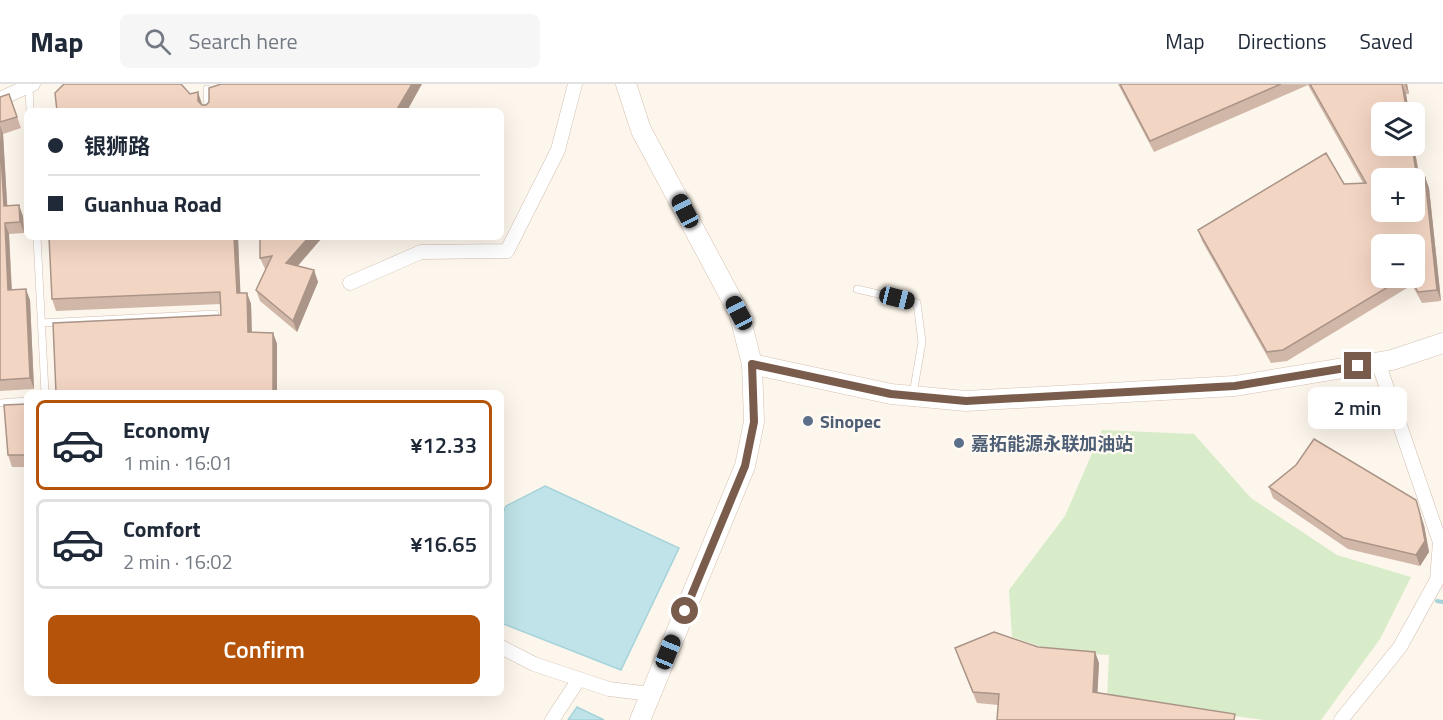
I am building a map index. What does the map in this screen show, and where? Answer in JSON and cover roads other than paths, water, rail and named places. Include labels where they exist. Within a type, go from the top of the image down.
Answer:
[{"type":"main road","points":[[626,84],[641,130],[739,313],[752,364],[754,422],[745,466],[640,720]]},
{"type":"main road","points":[[752,364],[891,394],[966,401],[1235,386],[1392,360],[1443,343]]},
{"type":"street","points":[[350,283],[421,252],[507,251],[558,150],[575,84]]},
{"type":"street","points":[[0,99],[31,85]]},
{"type":"street","points":[[1341,720],[1400,647],[1437,580],[1440,542],[1378,362]]},
{"type":"street","points":[[504,649],[534,664],[609,689],[651,694]]},
{"type":"street","points":[[552,720],[579,679]]},
{"type":"lane","points":[[30,108],[31,85]]},
{"type":"lane","points":[[207,89],[208,108]]},
{"type":"lane","points":[[37,240],[45,390]]},
{"type":"lane","points":[[857,289],[917,303],[922,327],[922,342],[912,396]]},
{"type":"lane","points":[[41,323],[215,314]]},
{"type":"lane","points":[[0,403],[24,401]]},
{"type":"water","points":[[545,486],[679,548],[621,670],[504,624],[504,510],[506,506]]},
{"type":"water","points":[[577,707],[604,720],[568,720]]},
{"type":"waterway","points":[[1437,601],[1443,602]]},
{"type":"place","name":"Sinopec","points":[[808,421]]},
{"type":"place","name":"嘉拓能源永联加油站","points":[[959,443]]}]
